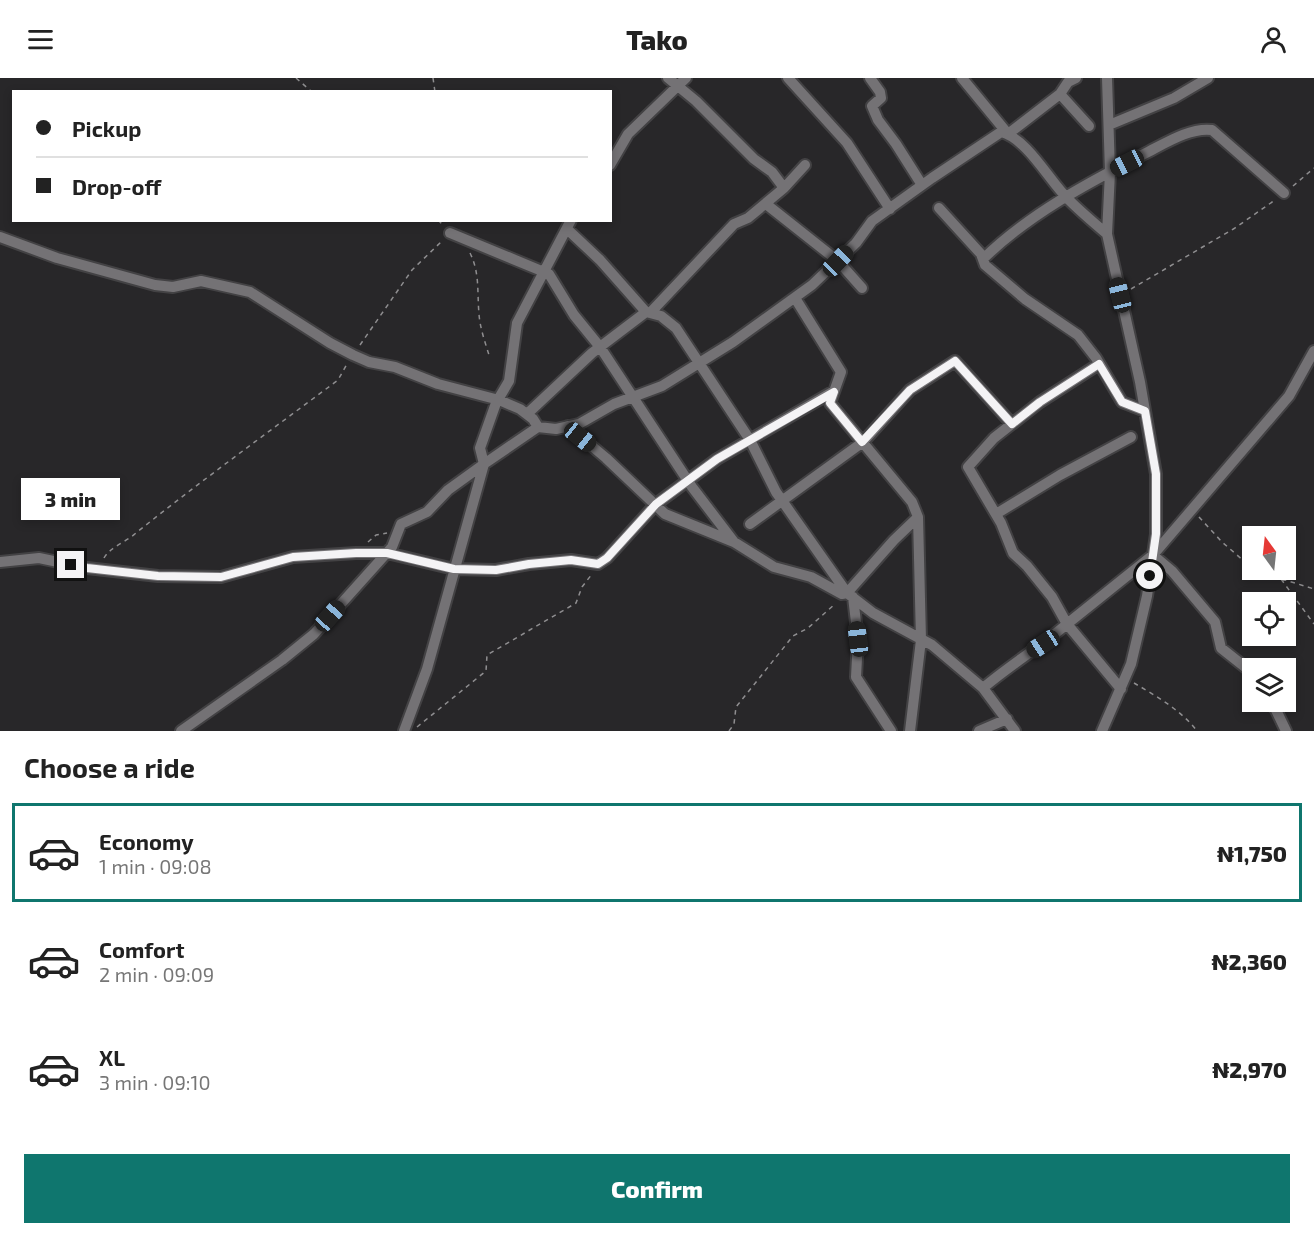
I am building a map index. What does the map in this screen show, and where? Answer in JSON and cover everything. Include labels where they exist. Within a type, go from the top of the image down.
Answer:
[{"type":"street","points":[[668,78],[696,101],[754,159],[772,172],[784,188]]},
{"type":"street","points":[[612,161],[627,134],[686,78]]},
{"type":"street","points":[[789,78],[847,143],[890,209]]},
{"type":"street","points":[[870,78],[880,92],[881,98],[872,106],[878,120],[922,185]]},
{"type":"street","points":[[963,78],[1008,134],[1028,152],[1066,197],[1107,234]]},
{"type":"street","points":[[1056,78],[1062,91],[1089,126]]},
{"type":"street","points":[[1008,134],[1062,91],[1068,82],[1076,78]]},
{"type":"street","points":[[1101,731],[1131,664],[1147,596],[1156,534],[1156,474],[1145,411],[1107,234],[1110,172],[1107,78]]},
{"type":"street","points":[[1109,125],[1174,98],[1208,78]]},
{"type":"street","points":[[982,259],[996,246],[1066,197],[1161,146],[1202,128],[1212,129],[1284,193]]},
{"type":"street","points":[[181,731],[282,660],[314,634],[392,547],[401,524],[427,512],[448,490],[484,464],[538,427],[556,429],[579,423],[614,404],[662,386],[733,342],[812,285],[838,261],[872,221],[1000,132],[1008,134]]},
{"type":"street","points":[[527,414],[600,347],[648,313],[734,224],[748,218],[766,204],[805,165]]},
{"type":"street","points":[[766,204],[838,261],[862,288]]},
{"type":"street","points":[[939,208],[981,254],[985,266],[1025,299],[1078,335],[1122,402],[1145,411]]},
{"type":"street","points":[[404,731],[427,669],[484,464],[480,448],[496,403],[509,381],[517,322],[569,225],[648,313],[661,316],[676,328],[750,440],[782,500],[850,595],[873,613],[932,645],[983,688],[1015,731]]},
{"type":"street","points":[[450,233],[549,274],[574,315],[600,347],[688,481],[734,542]]},
{"type":"street","points":[[0,237],[57,258],[154,285],[173,287],[201,281],[250,292],[353,355],[369,362],[395,367],[438,384],[499,400],[520,409],[538,427]]},
{"type":"street","points":[[795,298],[841,372],[830,403],[912,502],[918,517],[921,640],[910,731]]},
{"type":"street","points":[[983,688],[1004,670],[1043,644],[1153,555],[1289,396],[1314,351]]},
{"type":"street","points":[[750,524],[862,442],[910,390],[955,361],[1012,424]]},
{"type":"street","points":[[1099,364],[1040,402],[993,438],[968,467],[996,514],[1013,553],[1027,566],[1052,597],[1067,624],[1121,689]]},
{"type":"street","points":[[0,562],[39,558],[99,570],[158,576],[221,577],[293,557],[356,553],[387,553],[454,569],[496,570],[571,560],[598,564],[607,558],[656,504],[717,459],[834,392]]},
{"type":"street","points":[[568,426],[606,458],[665,514],[734,542],[774,567],[812,577],[842,594],[850,595]]},
{"type":"street","points":[[996,514],[1060,475],[1131,437]]},
{"type":"street","points":[[891,731],[856,677],[858,639],[850,595],[894,540],[918,517]]},
{"type":"street","points":[[1153,555],[1172,571],[1215,622],[1221,648],[1242,665]]},
{"type":"street","points":[[1277,712],[1286,731]]},
{"type":"street","points":[[979,731],[1007,719]]},
{"type":"path","points":[[296,78],[310,90]]},
{"type":"path","points":[[1120,295],[1234,228],[1284,193],[1314,168]]},
{"type":"path","points":[[99,570],[108,551],[125,542],[197,483],[338,380],[412,270],[450,233]]},
{"type":"path","points":[[462,239],[475,263],[479,289],[479,313],[489,355]]},
{"type":"path","points":[[1191,511],[1242,559]]},
{"type":"path","points":[[356,553],[376,535],[398,531]]},
{"type":"path","points":[[412,731],[486,671],[487,655],[576,603],[582,587],[598,564]]},
{"type":"path","points":[[1282,580],[1314,624]]},
{"type":"path","points":[[1284,580],[1314,589]]},
{"type":"path","points":[[729,731],[734,724],[736,707],[793,636],[808,628],[850,595]]},
{"type":"path","points":[[1126,678],[1157,697],[1189,721],[1197,731]]},
{"type":"route","points":[[71,565],[158,576],[221,577],[293,557],[356,553],[387,553],[454,569],[496,570],[571,560],[598,564],[607,558],[656,504],[717,459],[834,392],[830,403],[862,442],[910,390],[955,361],[1012,424],[1040,402],[1099,364],[1122,402],[1145,411],[1156,474],[1156,534],[1150,576]]}]
